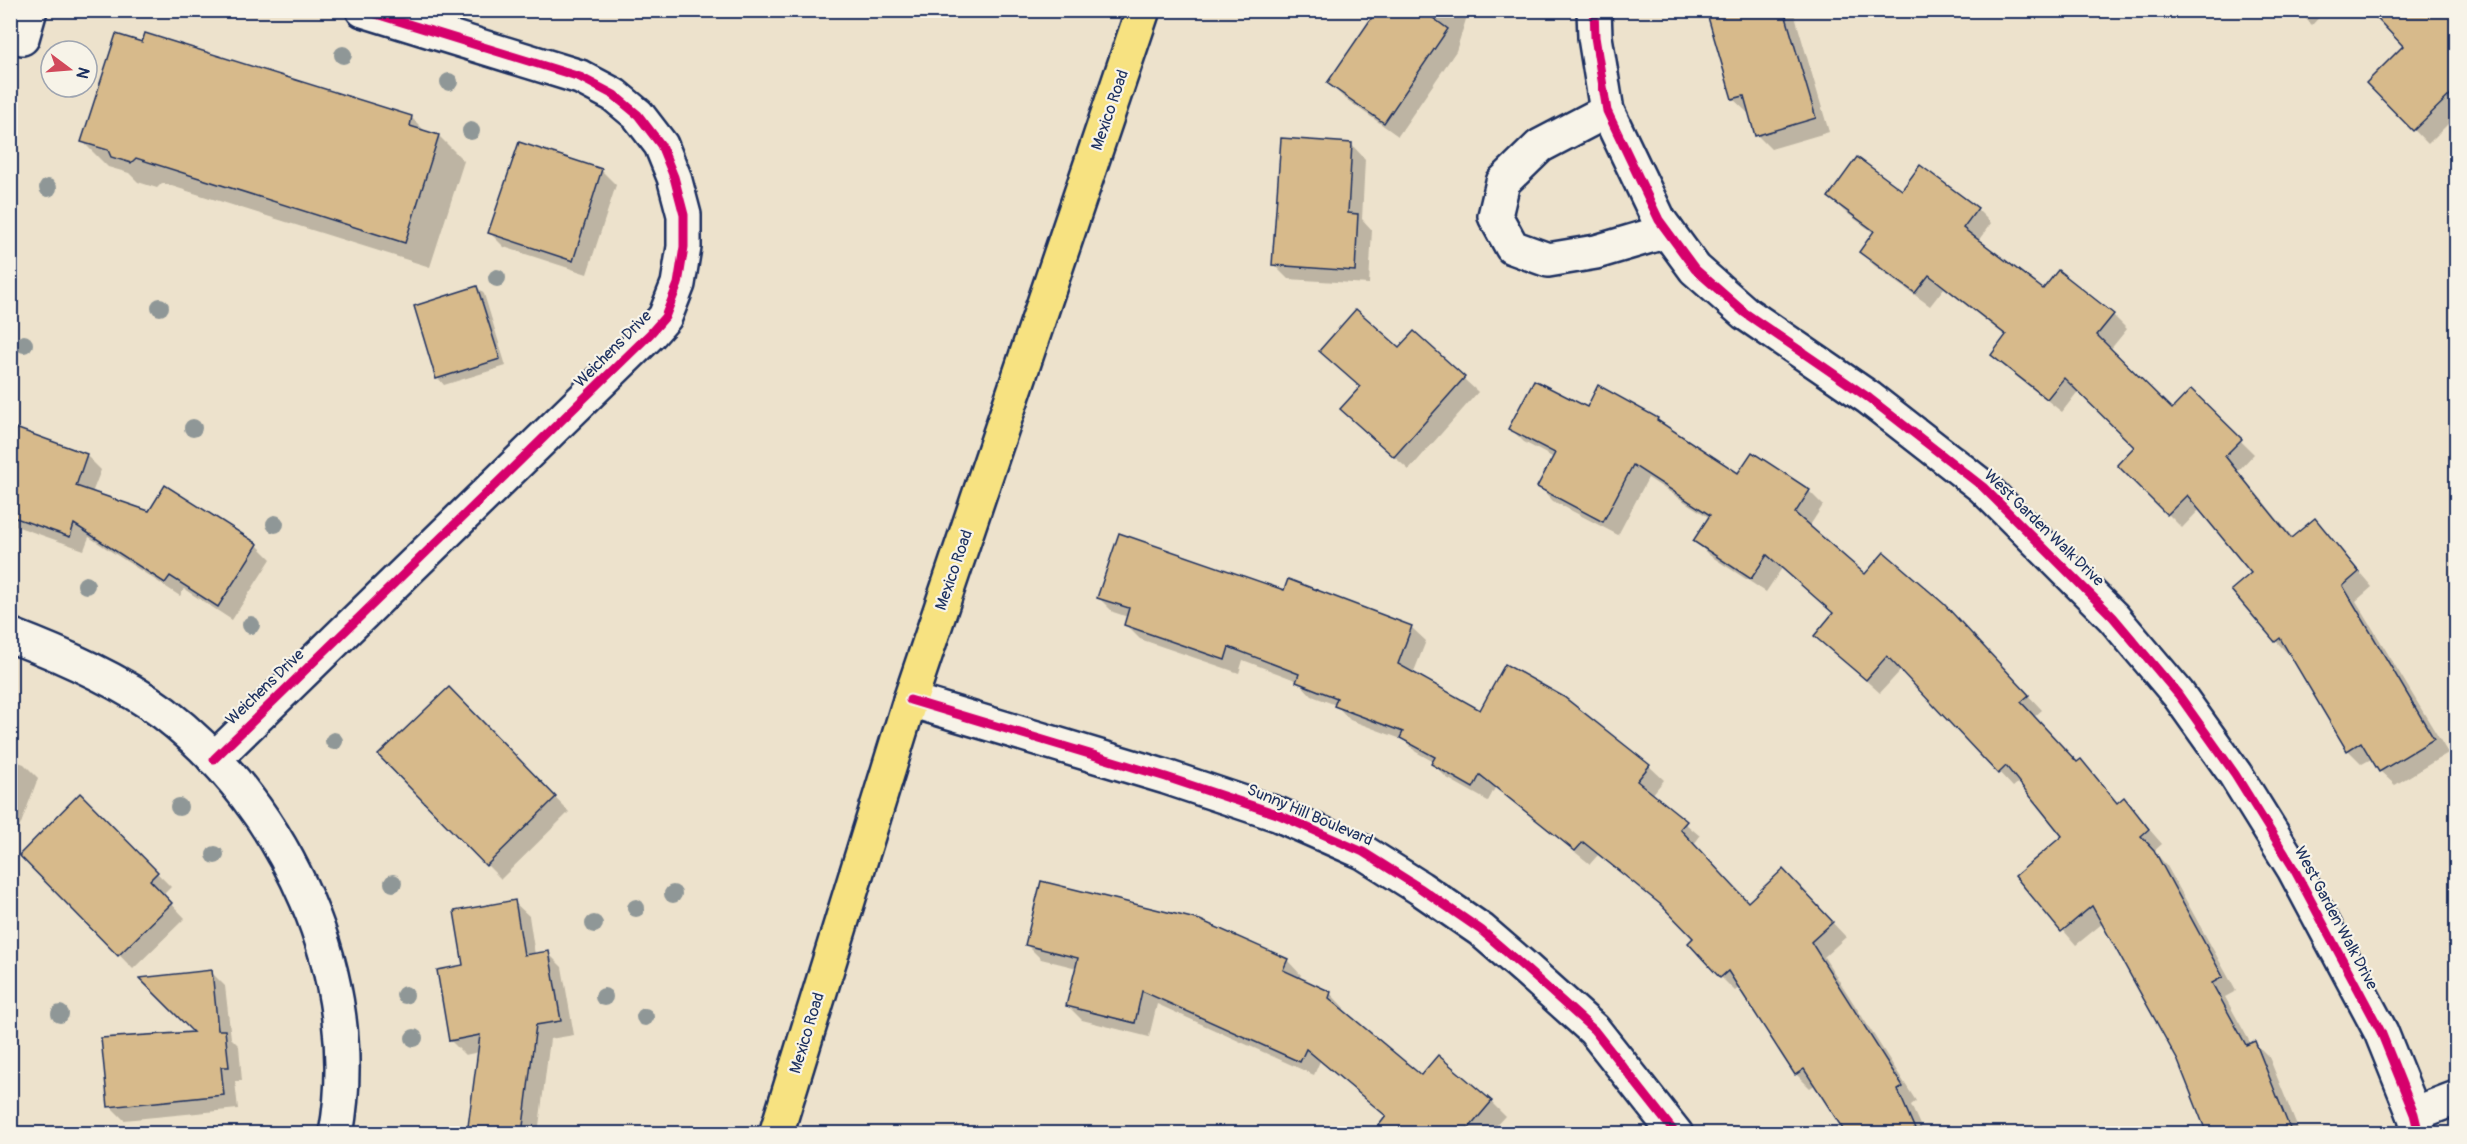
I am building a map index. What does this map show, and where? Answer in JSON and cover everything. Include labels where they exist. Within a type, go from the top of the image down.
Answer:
[{"type":"main road","name":"Mexico Road","points":[[776,1134],[910,700],[1143,10]]},
{"type":"street","name":"Weichens Drive","points":[[214,759],[650,334],[665,318],[682,271],[684,215],[674,177],[661,145],[638,115],[614,95],[580,77],[363,10]]},
{"type":"street","name":"West Garden Walk Drive","points":[[1594,10],[1595,37],[1607,111],[1659,220],[1695,269],[1745,314],[1869,398],[1983,487],[2105,609],[2135,643],[2178,694],[2235,774],[2294,869],[2381,1032],[2417,1124]]},
{"type":"street","points":[[1607,111],[1540,146],[1503,182],[1495,216],[1512,247],[1548,260],[1596,252],[1667,231]]},
{"type":"street","points":[[10,635],[98,673],[163,713],[214,759],[267,826],[306,894],[330,964],[342,1043],[336,1134]]},
{"type":"street","name":"Sunny Hill Boulevard","points":[[910,700],[1166,777],[1277,814],[1363,852],[1481,930],[1526,968],[1594,1030],[1676,1134]]},
{"type":"street","points":[[2417,1124],[2457,1098]]},
{"type":"building","points":[[1377,10],[1422,10],[1448,29],[1384,123],[1327,83]]},
{"type":"building","points":[[1732,10],[1784,10],[1816,118],[1755,136],[1744,96],[1732,99],[1708,17]]},
{"type":"building","points":[[2369,10],[2457,10],[2457,88],[2413,131],[2366,83],[2403,46]]},
{"type":"building","points":[[145,33],[412,116],[410,126],[439,135],[405,243],[136,158],[131,163],[111,157],[108,150],[81,142],[95,99],[99,99],[99,86],[116,34],[142,42]]},
{"type":"building","points":[[1281,138],[1352,143],[1348,213],[1358,214],[1355,271],[1272,265]]},
{"type":"building","points":[[519,142],[602,169],[573,261],[488,233]]},
{"type":"building","points":[[1857,157],[1902,190],[1920,165],[1978,208],[1963,228],[2043,289],[2058,270],[2114,314],[2097,335],[2172,409],[2191,389],[2242,439],[2225,456],[2291,538],[2315,518],[2359,572],[2343,586],[2434,739],[2379,772],[2361,742],[2347,751],[2280,638],[2275,642],[2231,590],[2251,573],[2187,495],[2167,515],[2117,465],[2134,447],[2064,378],[2047,399],[1991,355],[2006,335],[1929,275],[1915,293],[1859,252],[1874,231],[1828,197]]},
{"type":"building","points":[[477,286],[500,359],[436,379],[414,306]]},
{"type":"building","points":[[1356,309],[1399,347],[1414,331],[1465,377],[1394,457],[1340,409],[1360,387],[1319,351]]},
{"type":"building","points":[[1534,380],[1587,407],[1598,385],[1658,418],[1657,420],[1738,473],[1752,452],[1810,490],[1795,513],[1865,574],[1884,552],[1944,604],[2029,695],[2021,702],[2077,762],[2081,759],[2117,803],[2124,797],[2149,829],[2141,836],[2154,850],[2223,977],[2212,983],[2246,1045],[2255,1041],[2292,1134],[2207,1134],[2178,1061],[2092,906],[2061,932],[2015,876],[2062,836],[2006,766],[1998,774],[1887,656],[1866,680],[1814,636],[1833,613],[1767,555],[1751,579],[1693,541],[1710,515],[1633,465],[1603,522],[1537,487],[1555,453],[1508,429]]},
{"type":"building","points":[[10,426],[87,454],[76,486],[149,511],[165,485],[258,544],[218,607],[170,576],[165,583],[74,524],[70,537],[10,516]]},
{"type":"building","points":[[1119,533],[1284,590],[1288,579],[1412,626],[1398,664],[1480,710],[1505,664],[1564,697],[1650,765],[1637,781],[1687,821],[1680,829],[1748,902],[1783,869],[1833,922],[1811,942],[1903,1087],[1898,1090],[1917,1134],[1846,1134],[1804,1069],[1795,1075],[1728,971],[1720,978],[1688,943],[1693,938],[1660,904],[1583,842],[1575,851],[1480,775],[1473,788],[1431,764],[1435,757],[1400,738],[1403,732],[1334,706],[1337,698],[1296,682],[1299,674],[1229,647],[1225,660],[1124,625],[1129,608],[1097,598]]},
{"type":"building","points":[[449,687],[556,797],[486,866],[378,755]]},
{"type":"building","points":[[80,793],[158,872],[150,880],[172,903],[118,956],[19,855]]},
{"type":"building","points":[[1041,881],[1200,920],[1288,959],[1283,970],[1331,992],[1329,998],[1421,1075],[1438,1055],[1492,1101],[1464,1134],[1372,1134],[1386,1116],[1306,1049],[1300,1062],[1142,991],[1135,1023],[1066,1006],[1078,958],[1025,945]]},
{"type":"building","points":[[515,900],[524,955],[549,951],[561,1021],[536,1025],[522,1134],[467,1134],[480,1035],[449,1041],[437,970],[463,965],[454,911]]},
{"type":"building","points":[[212,970],[218,1030],[225,1030],[229,1067],[221,1067],[224,1095],[108,1107],[101,1038],[193,1032],[139,978]]},
{"type":"cycle path","points":[[214,759],[650,334],[665,317],[678,284],[684,247],[684,215],[674,177],[661,145],[638,115],[614,95],[580,77],[363,10]]},
{"type":"cycle path","points":[[1594,10],[1595,37],[1607,111],[1659,220],[1695,269],[1745,313],[1869,398],[1983,487],[2113,617],[2178,694],[2235,774],[2294,869],[2381,1032],[2414,1114],[2419,1134]]},
{"type":"cycle path","points":[[910,700],[1166,777],[1277,814],[1363,852],[1481,930],[1594,1030],[1676,1134]]}]
